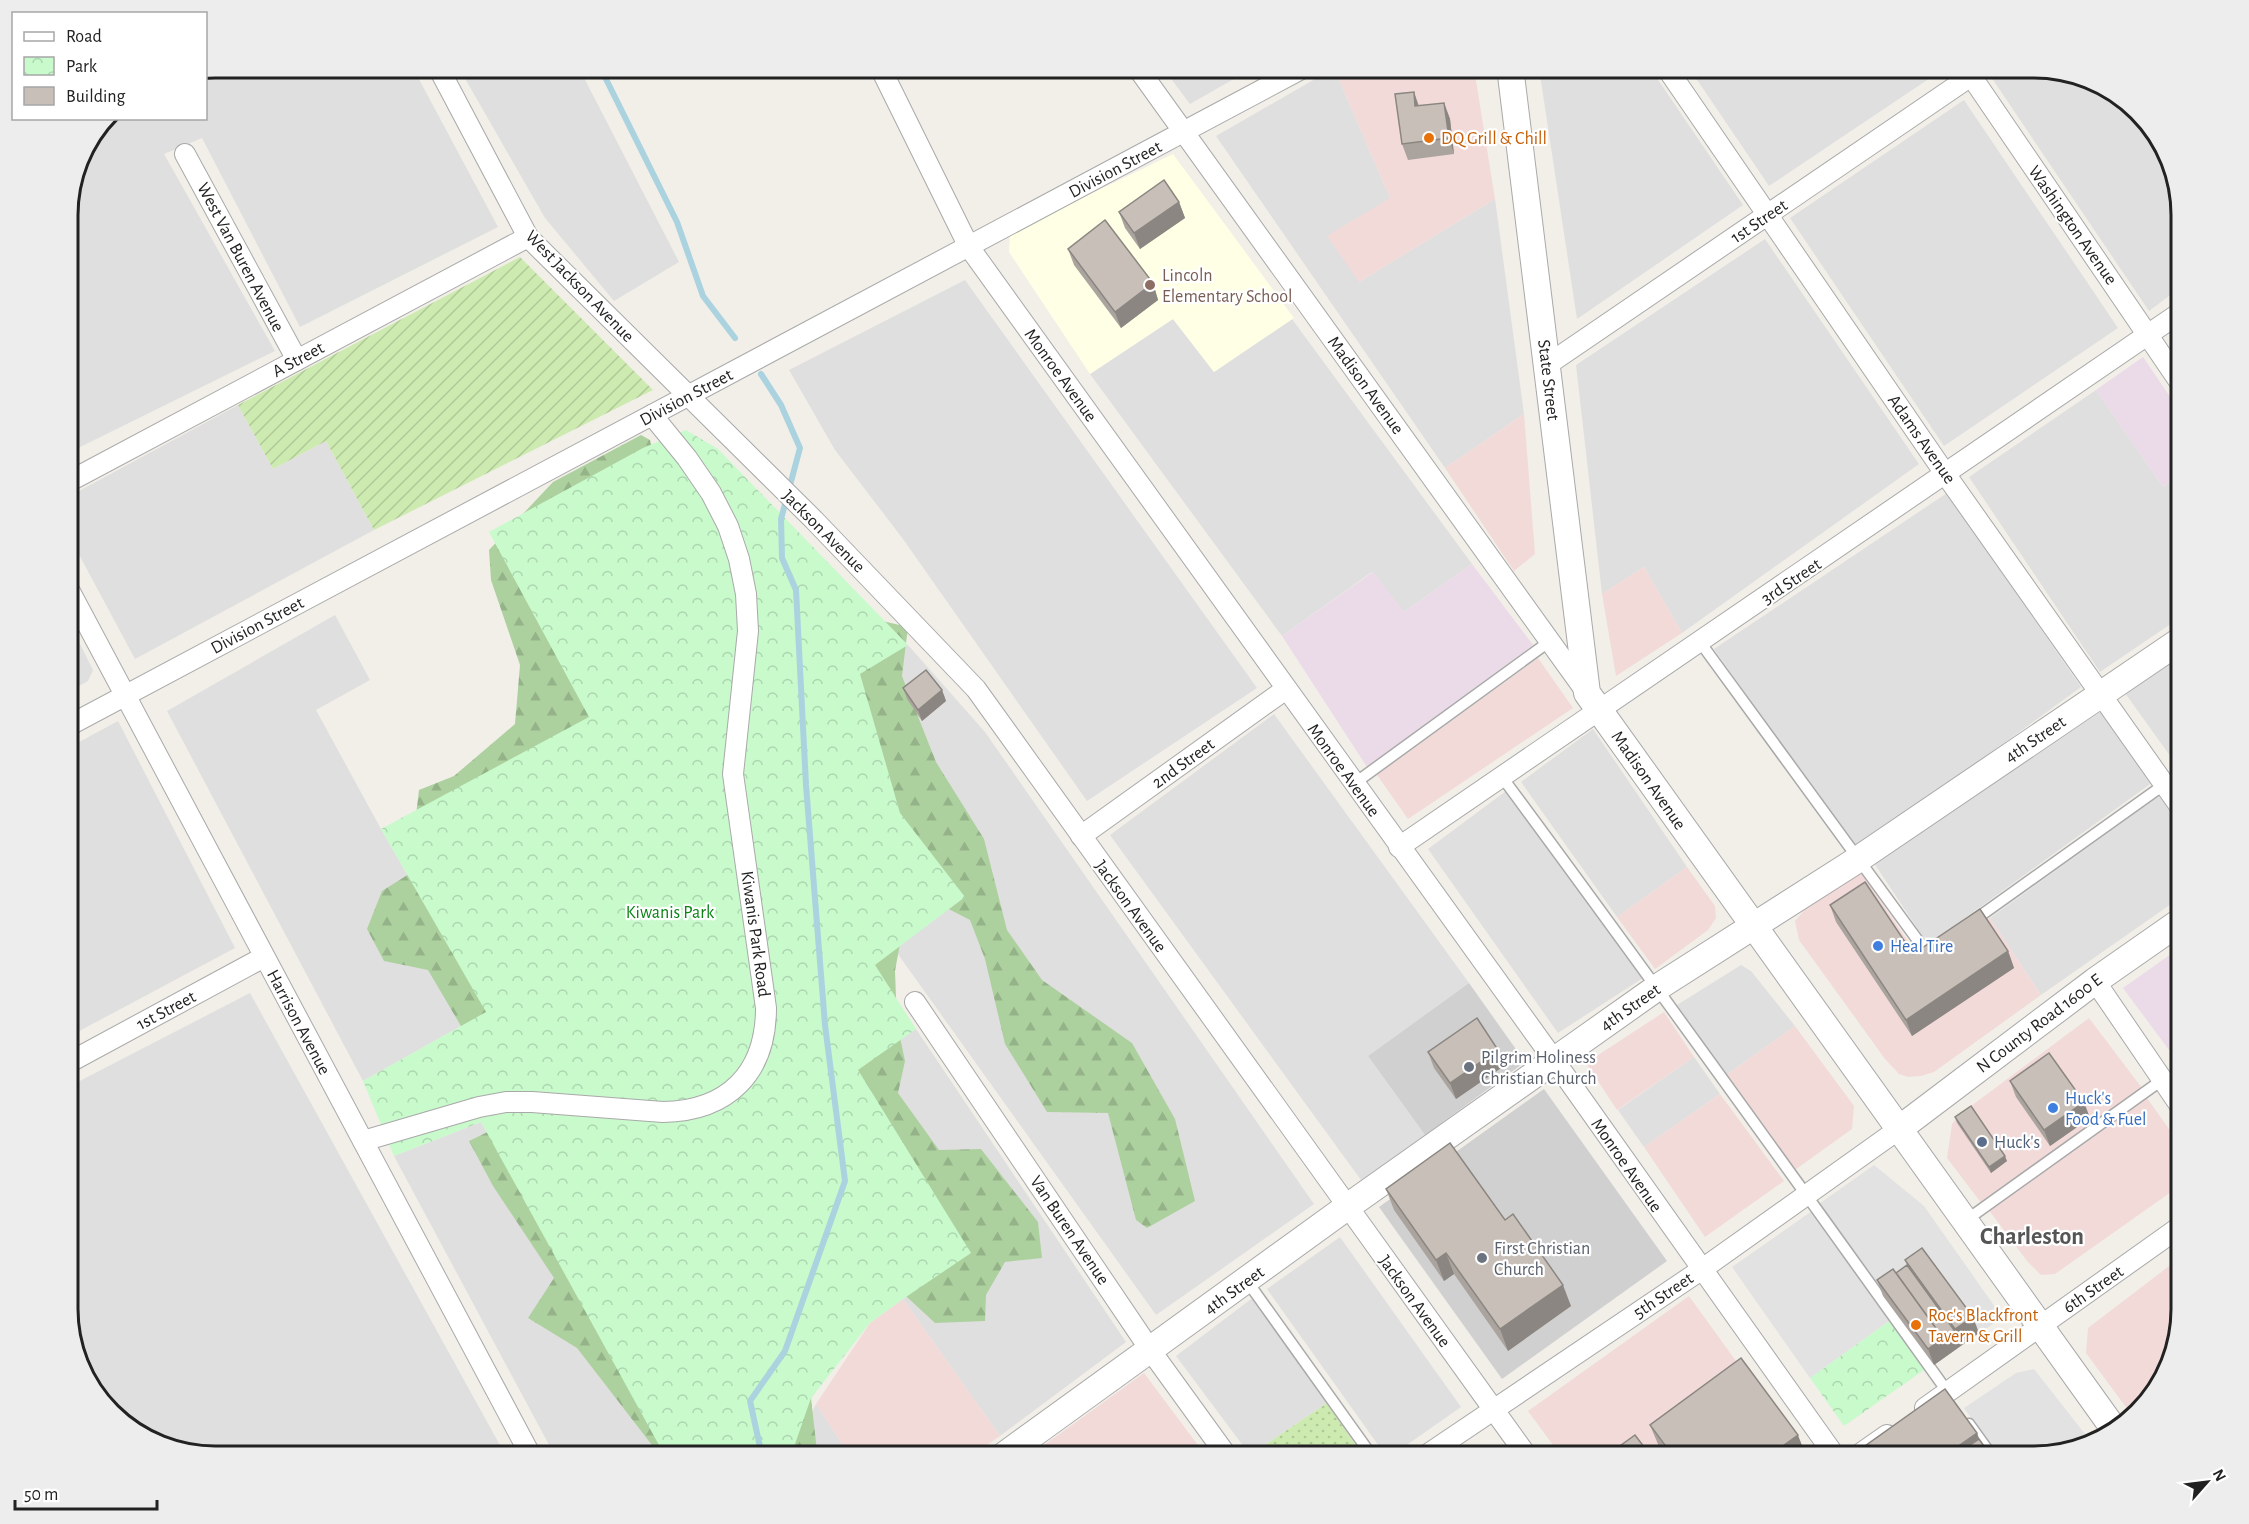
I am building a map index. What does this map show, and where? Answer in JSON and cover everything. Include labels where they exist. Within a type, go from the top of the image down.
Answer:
[{"type":"street","name":"West Jackson Avenue","points":[[443,78],[528,237],[688,396]]},
{"type":"street","name":"Monroe Avenue","points":[[885,78],[969,247],[1554,1060],[1828,1446]]},
{"type":"street","name":"Madison Avenue","points":[[1144,78],[2110,1423]]},
{"type":"street","name":"Division Street","points":[[78,721],[1286,78]]},
{"type":"street","name":"State Street","points":[[1511,78],[1547,365],[1593,702]]},
{"type":"street","name":"Adams Avenue","points":[[1673,78],[2171,794]]},
{"type":"street","name":"1st Street","points":[[1547,365],[1767,215],[1960,78]]},
{"type":"street","name":"Washington Avenue","points":[[1972,78],[2171,369]]},
{"type":"street","name":"West Van Buren Avenue","points":[[185,154],[297,360]]},
{"type":"street","name":"A Street","points":[[78,477],[528,237]]},
{"type":"street","name":"3rd Street","points":[[1399,847],[1502,777],[1593,702],[1700,642],[1947,475],[2171,319]]},
{"type":"street","name":"Jackson Avenue","points":[[688,396],[772,478],[976,689],[1520,1446]]},
{"type":"street","name":"Kiwanis Park Road","points":[[363,1141],[479,1107],[506,1102],[684,1112],[703,1107],[730,1091],[752,1068],[761,1049],[766,1028],[766,1008],[733,774],[748,631],[746,594],[739,559],[711,493],[687,458],[652,415]]},
{"type":"street","name":"Harrison Avenue","points":[[78,607],[526,1446]]},
{"type":"street","name":"4th Street","points":[[1017,1446],[1347,1207],[1658,987],[1754,928],[1857,860],[2171,647]]},
{"type":"street","name":"2nd Street","points":[[1081,836],[1286,689]]},
{"type":"street","name":"N County Road 1600 E","points":[[1899,1129],[2095,981],[2171,928]]},
{"type":"street","name":"1st Street","points":[[78,1058],[264,957]]},
{"type":"street","points":[[2095,981],[2171,1093]]},
{"type":"street","name":"Van Buren Avenue","points":[[915,1002],[1151,1351],[1220,1446]]},
{"type":"street","name":"5th Street","points":[[1439,1446],[1701,1270],[1899,1129]]},
{"type":"street","name":"6th Street","points":[[1871,1446],[1907,1421],[1954,1401],[2040,1326],[2171,1233]]},
{"type":"lane","points":[[1355,783],[1550,641]]},
{"type":"lane","points":[[1700,642],[1927,953],[1937,947]]},
{"type":"lane","points":[[1502,777],[1658,987],[1985,1446]]},
{"type":"lane","points":[[1965,926],[2164,784]]},
{"type":"lane","points":[[1965,1221],[2162,1080]]},
{"type":"lane","points":[[1247,1281],[1365,1446]]},
{"type":"shaded area","points":[[207,78],[418,78],[498,227],[300,327],[202,138],[164,154],[275,351],[78,448],[78,206],[88,162],[96,146],[116,120],[207,120]]},
{"type":"shaded area","points":[[465,78],[584,78],[679,262],[614,301],[545,218]]},
{"type":"shaded area","points":[[1170,78],[1236,78],[1190,104]]},
{"type":"shaded area","points":[[1317,78],[1338,78],[1390,198],[1359,282],[1495,199],[1524,414],[1445,468],[1216,136]]},
{"type":"shaded area","points":[[1338,78],[1476,78],[1495,199],[1359,282],[1327,236],[1390,198]]},
{"type":"shaded area","points":[[1541,78],[1657,78],[1743,205],[1577,319]]},
{"type":"shaded area","points":[[1696,78],[1930,78],[1769,186]]},
{"type":"shaded area","points":[[1992,78],[2052,79],[2087,88],[2103,96],[2124,112],[2148,139],[2164,171],[2170,197],[2171,215],[2171,294],[2149,311]]},
{"type":"shaded area","points":[[1964,100],[2118,328],[1944,446],[1790,218]]},
{"type":"shaded area","name":"Lincoln Elementary School","points":[[1173,154],[1294,318],[1214,372],[1173,319],[1090,374],[1009,252],[1010,233]]},
{"type":"shaded area","points":[[1765,239],[1919,464],[1682,633],[1644,567],[1602,594],[1576,365]]},
{"type":"shaded area","points":[[965,280],[1257,688],[1087,801],[903,539],[835,450],[789,370]]},
{"type":"shaded area","points":[[1173,319],[1214,372],[1292,319],[1472,564],[1404,612],[1372,572],[1282,636],[1090,374]]},
{"type":"shaded area","points":[[2143,357],[2171,398],[2171,482],[2163,487],[2096,390]]},
{"type":"shaded area","points":[[2096,390],[2163,487],[2171,482],[2171,624],[2100,672],[1969,477]]},
{"type":"shaded area","points":[[238,405],[273,469],[326,441],[374,530],[135,659],[78,553],[78,492]]},
{"type":"shaded area","points":[[1524,414],[1535,554],[1514,571],[1445,468]]},
{"type":"shaded area","points":[[1947,493],[2081,687],[1856,851],[1714,649]]},
{"type":"shaded area","points":[[1472,564],[1533,645],[1367,767],[1282,636],[1373,572],[1404,612]]},
{"type":"shaded area","points":[[1644,567],[1682,633],[1616,676],[1602,594]]},
{"type":"shaded area","points":[[335,615],[370,680],[316,710],[486,1012],[363,1081],[167,711]]},
{"type":"shaded area","points":[[78,640],[93,670],[88,681],[78,686]]},
{"type":"shaded area","points":[[908,645],[985,732],[1314,1204],[1156,1315],[895,950],[860,673]]},
{"type":"shaded area","points":[[1538,658],[1573,708],[1408,819],[1377,775]]},
{"type":"shaded area","points":[[2171,660],[2171,757],[2125,693]]},
{"type":"shaded area","points":[[2102,711],[2153,782],[1936,939],[1923,937],[1874,863]]},
{"type":"shaded area","points":[[1274,714],[1469,983],[1368,1056],[1425,1135],[1361,1180],[1110,835]]},
{"type":"shaded area","points":[[118,721],[235,948],[78,1032],[78,743]]},
{"type":"shaded area","points":[[1593,729],[1687,867],[1617,917],[1521,782]]},
{"type":"shaded area","points":[[1506,791],[1643,978],[1558,1033],[1428,849]]},
{"type":"shaded area","points":[[2162,794],[2171,808],[2171,904],[2041,995],[1990,918]]},
{"type":"shaded area","points":[[1687,867],[1715,906],[1716,918],[1708,930],[1655,969],[1617,917]]},
{"type":"shaded area","points":[[1860,871],[1923,963],[1990,918],[2041,995],[1934,1072],[1908,1077],[1899,1074],[1885,1059],[1799,940],[1795,921],[1806,908]]},
{"type":"shaded area","points":[[2171,954],[2171,1053],[2123,988]]},
{"type":"shaded area","points":[[1741,965],[1751,971],[1795,1026],[1725,1076],[1677,1005]]},
{"type":"shaded area","points":[[1469,983],[1525,1062],[1425,1135],[1368,1056]]},
{"type":"shaded area","points":[[250,993],[500,1446],[197,1445],[162,1436],[139,1423],[118,1406],[92,1370],[85,1353],[78,1318],[78,1082]]},
{"type":"shaded area","points":[[1664,1012],[1694,1057],[1617,1110],[1586,1063]]},
{"type":"shaded area","points":[[2089,1018],[2142,1088],[1982,1204],[1947,1158],[1952,1124],[1959,1115]]},
{"type":"shaded area","points":[[1795,1026],[1854,1106],[1852,1129],[1792,1172],[1725,1076]]},
{"type":"shaded area","points":[[916,1029],[1126,1342],[1000,1436],[903,1299],[971,1253],[858,1069]]},
{"type":"shaded area","points":[[1694,1057],[1720,1094],[1644,1147],[1618,1110]]},
{"type":"shaded area","points":[[1544,1089],[1667,1261],[1502,1379],[1379,1207]]},
{"type":"shaded area","points":[[1720,1094],[1784,1181],[1705,1237],[1644,1147]]},
{"type":"shaded area","points":[[2147,1098],[2171,1132],[2171,1192],[2055,1274],[2041,1275],[2027,1261],[1988,1209]]},
{"type":"shaded area","points":[[481,1122],[659,1446],[550,1446],[394,1156]]},
{"type":"shaded area","points":[[1874,1165],[1924,1206],[1995,1307],[1993,1324],[1979,1333],[1883,1296],[1819,1204]]},
{"type":"shaded area","points":[[1812,1211],[1889,1321],[1810,1378],[1732,1267]]},
{"type":"shaded area","points":[[1340,1237],[1461,1407],[1405,1446],[1379,1446],[1267,1289]]},
{"type":"shaded area","points":[[2171,1265],[2170,1327],[2164,1353],[2148,1385],[2127,1409],[2086,1353],[2088,1328]]},
{"type":"shaded area","points":[[1255,1296],[1327,1403],[1263,1446],[1243,1446],[1176,1356]]},
{"type":"shaded area","points":[[1689,1296],[1749,1379],[1792,1446],[1554,1446],[1528,1411]]},
{"type":"shaded area","points":[[903,1299],[1000,1436],[986,1446],[843,1446],[816,1404],[870,1323]]},
{"type":"shaded area","points":[[2034,1369],[2087,1436],[2052,1445],[1992,1446],[1964,1408],[2016,1373]]},
{"type":"shaded area","points":[[1144,1373],[1199,1446],[1043,1446]]},
{"type":"shaded area","points":[[816,1404],[843,1446],[795,1446]]},
{"type":"green space","points":[[520,257],[653,390],[374,530],[326,441],[273,469],[238,405]]},
{"type":"green space","name":"Kiwanis Park","points":[[686,430],[718,449],[908,645],[860,674],[900,813],[965,897],[875,965],[916,1029],[858,1070],[971,1253],[870,1323],[811,1398],[794,1446],[659,1446],[481,1122],[394,1156],[363,1081],[486,1012],[381,829],[589,717],[489,532],[643,448]]},
{"type":"green space","points":[[641,435],[650,440],[654,459],[644,684],[517,1007],[468,1038],[428,970],[384,961],[367,929],[382,891],[409,874],[419,790],[454,776],[515,724],[520,665],[491,580],[489,550],[553,482]]},
{"type":"green space","points":[[874,619],[908,627],[902,676],[936,762],[984,839],[1007,930],[1042,980],[1132,1043],[1175,1119],[1195,1201],[1147,1228],[1136,1220],[1108,1113],[1047,1112],[1005,1044],[985,959],[970,920],[937,903],[903,927],[895,971],[897,1023],[905,1061],[898,1093],[939,1150],[981,1149],[1038,1222],[1042,1258],[1005,1262],[986,1295],[985,1321],[935,1323],[895,1286],[862,1327],[811,1398],[816,1446],[754,1446],[775,953]]},
{"type":"green space","points":[[502,1125],[712,1446],[653,1446],[577,1348],[528,1318],[554,1278],[493,1186],[469,1141]]},
{"type":"green space","points":[[1889,1321],[1924,1370],[1844,1426],[1810,1378]]},
{"type":"green space","points":[[1327,1403],[1356,1446],[1263,1446]]},
{"type":"building","points":[[1414,92],[1415,106],[1444,103],[1449,138],[1402,144],[1395,94]]},
{"type":"building","points":[[1164,180],[1179,202],[1134,233],[1119,212]]},
{"type":"building","points":[[1105,220],[1153,283],[1115,312],[1068,249]]},
{"type":"building","points":[[926,670],[942,690],[918,710],[903,688]]},
{"type":"building","name":"Heal Tire","points":[[1865,882],[1913,954],[1980,909],[2008,951],[1906,1020],[1830,905]]},
{"type":"building","points":[[1477,1018],[1498,1050],[1450,1083],[1428,1052]]},
{"type":"building","name":"Huck's Food & Fuel","points":[[2049,1053],[2084,1102],[2044,1130],[2010,1081]]},
{"type":"building","name":"Huck's","points":[[1971,1106],[2005,1156],[1989,1167],[1955,1117]]},
{"type":"building","name":"First Christian Church","points":[[1450,1143],[1505,1220],[1513,1214],[1563,1285],[1500,1329],[1446,1253],[1436,1260],[1386,1189]]},
{"type":"building","points":[[1922,1248],[1973,1317],[1955,1329],[1905,1260]]},
{"type":"building","points":[[1907,1265],[1957,1334],[1945,1343],[1896,1273]]},
{"type":"building","name":"Roc's Blackfront Tavern & Grill","points":[[1893,1269],[1943,1338],[1928,1349],[1877,1280]]},
{"type":"building","points":[[1741,1358],[1798,1435],[1783,1446],[1664,1446],[1650,1425]]},
{"type":"building","points":[[1945,1389],[1977,1433],[1958,1446],[1865,1446]]},
{"type":"building","points":[[1635,1435],[1643,1446],[1620,1446]]},
{"type":"building","points":[[1979,1439],[1984,1446],[1968,1446]]},
{"type":"waterway","points":[[605,78],[677,222],[703,296],[735,338]]},
{"type":"waterway","points":[[760,1446],[750,1401],[785,1351],[845,1181],[825,1025],[806,785],[796,590],[782,558],[781,519],[800,448],[781,405],[761,374]]},
{"type":"place","name":"DQ Grill & Chill","points":[[1429,138]]},
{"type":"place","name":"Lincoln Elementary School","points":[[1150,285]]},
{"type":"place","name":"Heal Tire","points":[[1878,946]]},
{"type":"place","name":"Pilgrim Holiness Christian Church","points":[[1469,1067]]},
{"type":"place","name":"Huck's Food & Fuel","points":[[2053,1108]]},
{"type":"place","name":"Huck's","points":[[1982,1142]]},
{"type":"place","name":"First Christian Church","points":[[1482,1258]]},
{"type":"place","name":"Roc's Blackfront Tavern & Grill","points":[[1916,1325]]},
{"type":"district","name":"Charleston","points":[[2032,1236]]}]
